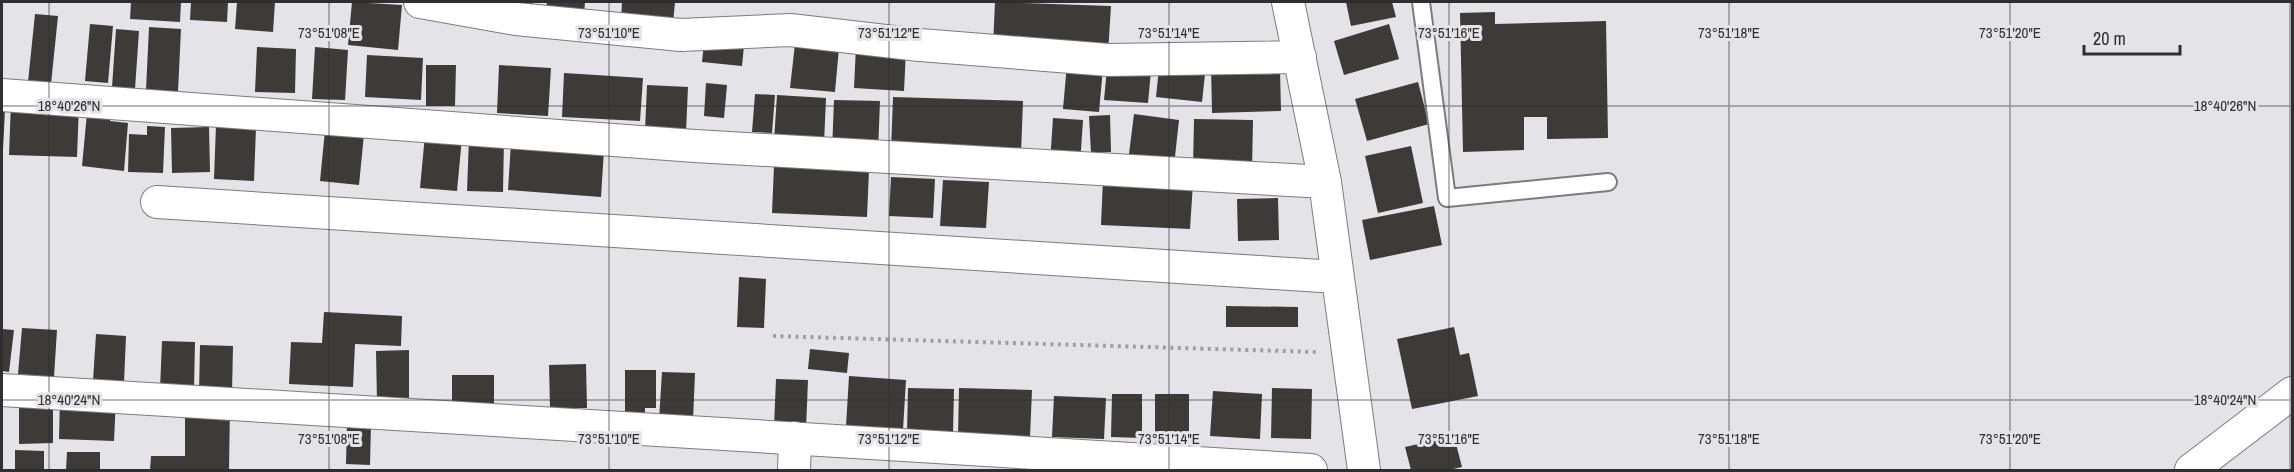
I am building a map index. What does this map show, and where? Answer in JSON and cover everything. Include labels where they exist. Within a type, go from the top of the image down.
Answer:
[{"type":"street","points":[[420,2],[516,19],[681,35],[790,30],[920,45],[1109,60],[1300,57]]},
{"type":"street","points":[[1288,2],[1326,182],[1364,471]]},
{"type":"street","points":[[2,95],[695,146],[1326,182]]},
{"type":"street","points":[[157,202],[1337,277]]},
{"type":"street","points":[[2,390],[1311,471]]},
{"type":"street","points":[[2191,471],[2292,393]]},
{"type":"street","points":[[794,471],[795,438]]},
{"type":"lane","points":[[1421,2],[1447,198],[1608,182]]},
{"type":"path","points":[[773,336],[1348,353]]},
{"type":"building","points":[[131,2],[181,2],[180,22],[130,19]]},
{"type":"building","points":[[191,2],[228,2],[227,22],[190,20]]},
{"type":"building","points":[[237,2],[275,2],[273,32],[235,29]]},
{"type":"building","points":[[352,2],[402,5],[398,50],[348,45]]},
{"type":"building","points":[[474,2],[533,2],[532,10]]},
{"type":"building","points":[[547,2],[585,2],[584,14],[546,10]]},
{"type":"building","points":[[622,2],[675,2],[673,24],[621,20]]},
{"type":"building","points":[[995,2],[1111,6],[1108,53],[993,46]]},
{"type":"building","points":[[1346,2],[1392,2],[1396,17],[1351,26]]},
{"type":"building","points":[[1495,12],[1495,24],[1606,21],[1608,138],[1547,139],[1547,117],[1524,117],[1524,150],[1463,152],[1460,13]]},
{"type":"building","points":[[35,14],[58,16],[51,84],[28,82]]},
{"type":"building","points":[[90,24],[113,26],[108,83],[85,81]]},
{"type":"building","points":[[1389,24],[1399,59],[1344,75],[1334,41]]},
{"type":"building","points":[[149,27],[181,29],[178,92],[146,90]]},
{"type":"building","points":[[116,29],[139,31],[135,89],[112,87]]},
{"type":"building","points":[[704,43],[744,46],[742,66],[702,62]]},
{"type":"building","points":[[795,44],[839,48],[835,92],[790,88]]},
{"type":"building","points":[[257,47],[296,49],[295,93],[255,92]]},
{"type":"building","points":[[315,47],[348,50],[345,100],[312,99]]},
{"type":"building","points":[[856,47],[906,50],[904,91],[854,88]]},
{"type":"building","points":[[367,55],[423,58],[421,100],[365,97]]},
{"type":"building","points":[[1067,64],[1103,68],[1099,112],[1063,109]]},
{"type":"building","points":[[426,65],[456,65],[455,106],[426,106]]},
{"type":"building","points":[[499,65],[551,68],[548,116],[497,113]]},
{"type":"building","points":[[1211,66],[1280,70],[1281,111],[1212,113]]},
{"type":"building","points":[[1107,68],[1151,71],[1148,103],[1104,100]]},
{"type":"building","points":[[1159,68],[1205,74],[1202,102],[1156,97]]},
{"type":"building","points":[[564,73],[643,78],[640,121],[562,117]]},
{"type":"building","points":[[1418,82],[1429,124],[1367,141],[1355,99]]},
{"type":"building","points":[[706,83],[727,85],[724,118],[704,116]]},
{"type":"building","points":[[647,85],[688,87],[686,132],[645,131]]},
{"type":"building","points":[[755,94],[775,95],[772,133],[752,132]]},
{"type":"building","points":[[777,95],[826,98],[824,144],[774,141]]},
{"type":"building","points":[[893,97],[1023,101],[1021,154],[891,150]]},
{"type":"building","points":[[834,100],[880,101],[878,152],[832,151]]},
{"type":"building","points":[[11,102],[79,105],[77,157],[9,155]]},
{"type":"building","points":[[2,110],[5,110],[3,150],[2,150]]},
{"type":"building","points":[[87,113],[110,115],[110,121],[128,123],[124,171],[82,166]]},
{"type":"building","points":[[1134,114],[1179,120],[1173,175],[1127,170]]},
{"type":"building","points":[[1110,115],[1111,152],[1091,153],[1089,116]]},
{"type":"building","points":[[1053,118],[1083,120],[1080,165],[1050,163]]},
{"type":"building","points":[[1194,119],[1253,120],[1252,170],[1193,169]]},
{"type":"building","points":[[326,120],[365,124],[359,185],[320,181]]},
{"type":"building","points":[[216,125],[256,127],[254,181],[214,179]]},
{"type":"building","points":[[147,126],[165,127],[163,173],[128,172],[129,134],[147,135]]},
{"type":"building","points":[[209,127],[210,172],[172,173],[171,128]]},
{"type":"building","points":[[425,135],[462,138],[457,191],[420,188]]},
{"type":"building","points":[[469,138],[504,139],[503,192],[467,191]]},
{"type":"building","points":[[511,143],[604,150],[601,197],[508,190]]},
{"type":"building","points":[[1411,146],[1423,203],[1378,213],[1365,156]]},
{"type":"building","points":[[774,166],[869,170],[867,217],[772,213]]},
{"type":"building","points":[[891,177],[935,179],[933,218],[889,216]]},
{"type":"building","points":[[1103,179],[1193,183],[1190,229],[1101,225]]},
{"type":"building","points":[[943,180],[989,182],[986,228],[940,226]]},
{"type":"building","points":[[1278,198],[1279,240],[1238,241],[1237,199]]},
{"type":"building","points":[[1434,206],[1442,245],[1370,260],[1362,220]]},
{"type":"building","points":[[739,277],[766,279],[764,328],[737,327]]},
{"type":"building","points":[[1226,306],[1298,307],[1298,327],[1226,327]]},
{"type":"building","points":[[324,312],[402,316],[401,346],[355,344],[353,387],[289,384],[291,342],[322,343]]},
{"type":"building","points":[[1454,327],[1460,355],[1469,353],[1478,396],[1412,409],[1397,339]]},
{"type":"building","points":[[22,328],[57,330],[54,377],[18,374]]},
{"type":"building","points":[[2,329],[14,330],[9,372],[2,371]]},
{"type":"building","points":[[96,334],[126,336],[124,383],[93,381]]},
{"type":"building","points":[[162,341],[195,342],[194,390],[160,389]]},
{"type":"building","points":[[200,345],[233,346],[232,393],[199,393]]},
{"type":"building","points":[[810,349],[849,353],[847,373],[808,369]]},
{"type":"building","points":[[409,350],[409,402],[377,402],[376,351]]},
{"type":"building","points":[[586,364],[587,408],[550,408],[549,365]]},
{"type":"building","points":[[625,370],[656,370],[656,408],[645,408],[645,419],[625,419]]},
{"type":"building","points":[[662,372],[695,373],[693,421],[659,420]]},
{"type":"building","points":[[452,375],[494,375],[494,416],[452,416]]},
{"type":"building","points":[[849,376],[906,380],[903,430],[846,426]]},
{"type":"building","points":[[776,379],[808,380],[806,429],[774,427]]},
{"type":"building","points":[[908,388],[954,389],[953,434],[907,433]]},
{"type":"building","points":[[959,388],[1032,390],[1030,437],[958,435]]},
{"type":"building","points":[[1272,388],[1312,389],[1311,439],[1271,438]]},
{"type":"building","points":[[1213,391],[1262,394],[1260,439],[1210,436]]},
{"type":"building","points":[[1112,394],[1142,394],[1142,438],[1111,437]]},
{"type":"building","points":[[1155,394],[1189,394],[1189,442],[1155,442]]},
{"type":"building","points":[[1054,396],[1106,398],[1104,439],[1052,437]]},
{"type":"building","points":[[60,397],[116,398],[114,441],[59,439]]},
{"type":"building","points":[[19,399],[53,399],[53,443],[19,444]]},
{"type":"building","points":[[185,403],[230,404],[229,470],[150,470],[151,456],[185,456]]},
{"type":"building","points":[[347,423],[371,423],[370,465],[346,464]]},
{"type":"building","points":[[1454,436],[1462,467],[1449,470],[1411,470],[1405,447]]},
{"type":"building","points":[[15,450],[44,451],[44,470],[15,470]]},
{"type":"building","points":[[67,452],[100,452],[100,470],[66,470]]}]
